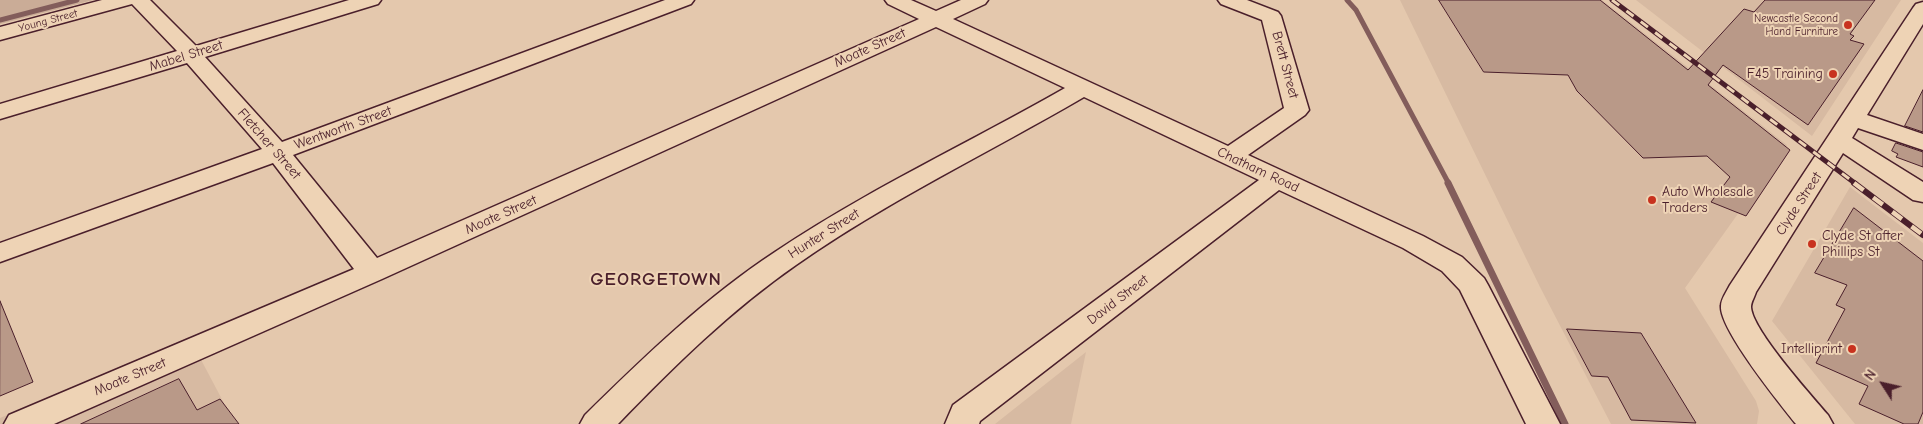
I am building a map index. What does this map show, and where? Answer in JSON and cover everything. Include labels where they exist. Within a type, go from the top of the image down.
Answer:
[{"type":"street","name":"Young Street","points":[[0,34],[125,0]]},
{"type":"street","name":"Fletcher Street","points":[[139,0],[192,54],[278,151],[372,272]]},
{"type":"street","name":"Mabel Street","points":[[0,112],[371,0]]},
{"type":"street","name":"Wentworth Street","points":[[0,254],[684,0]]},
{"type":"street","name":"Chatham Road","points":[[895,0],[1278,178],[1413,242],[1452,264],[1473,285],[1543,424]]},
{"type":"street","name":"Moate Street","points":[[21,424],[372,272],[978,0]]},
{"type":"street","name":"Brett Street","points":[[1228,0],[1271,16],[1297,110],[1230,156]]},
{"type":"street","name":"Clyde Street","points":[[1804,416],[1744,328],[1736,307],[1741,292],[1923,8]]},
{"type":"street","name":"Hunter Street","points":[[597,424],[705,322],[784,260],[871,205],[1083,88]]},
{"type":"street","points":[[1846,129],[1923,142]]},
{"type":"street","points":[[1846,129],[1923,194]]},
{"type":"street","name":"David Street","points":[[962,424],[966,414],[1278,178]]},
{"type":"shaded area","points":[[0,0],[93,0],[0,24]]},
{"type":"shaded area","points":[[1400,0],[1602,0],[1787,145],[1685,288],[1756,401],[1759,411],[1757,424],[1611,424],[1540,287]]},
{"type":"shaded area","points":[[1636,0],[1901,0],[1812,136]]},
{"type":"shaded area","points":[[1850,187],[1923,243],[1923,424],[1855,424],[1772,321]]},
{"type":"shaded area","points":[[189,337],[235,424],[0,424],[0,418]]},
{"type":"shaded area","points":[[1086,352],[1071,424],[995,424]]},
{"type":"building","points":[[1439,0],[1600,0],[1688,70],[1744,9],[1754,12],[1765,0],[1875,0],[1850,34],[1854,36],[1850,40],[1864,44],[1808,125],[1723,65],[1708,85],[1790,150],[1746,216],[1711,202],[1730,177],[1707,156],[1643,158],[1577,91],[1568,75],[1484,72]]},
{"type":"building","points":[[1923,90],[1923,132],[1905,126]]},
{"type":"building","points":[[1896,143],[1923,152],[1923,167],[1896,157],[1898,154],[1892,151]]},
{"type":"building","points":[[1854,208],[1923,261],[1923,412],[1918,424],[1904,424],[1859,404],[1868,386],[1816,363],[1845,309],[1836,305],[1847,285],[1815,273]]},
{"type":"building","points":[[0,301],[33,382],[0,396]]},
{"type":"building","points":[[1567,329],[1641,333],[1696,423],[1631,420],[1608,377],[1592,376]]},
{"type":"building","points":[[179,379],[197,410],[220,399],[239,424],[81,424]]},
{"type":"waterway","points":[[0,20],[77,0]]},
{"type":"waterway","points":[[1347,0],[1356,10],[1449,184]]},
{"type":"waterway","points":[[1448,183],[1565,424]]},
{"type":"railway","points":[[1612,0],[1856,184]]},
{"type":"railway","points":[[1854,183],[1923,235]]},
{"type":"place","name":"Newcastle Second Hand Furniture","points":[[1848,25]]},
{"type":"place","name":"F45 Training","points":[[1833,74]]},
{"type":"place","name":"Auto Wholesale Traders","points":[[1652,200]]},
{"type":"place","name":"Clyde St after Phillips St","points":[[1812,244]]},
{"type":"place","name":"Intelliprint","points":[[1852,349]]},
{"type":"district","name":"GEORGETOWN","points":[[656,280]]}]
